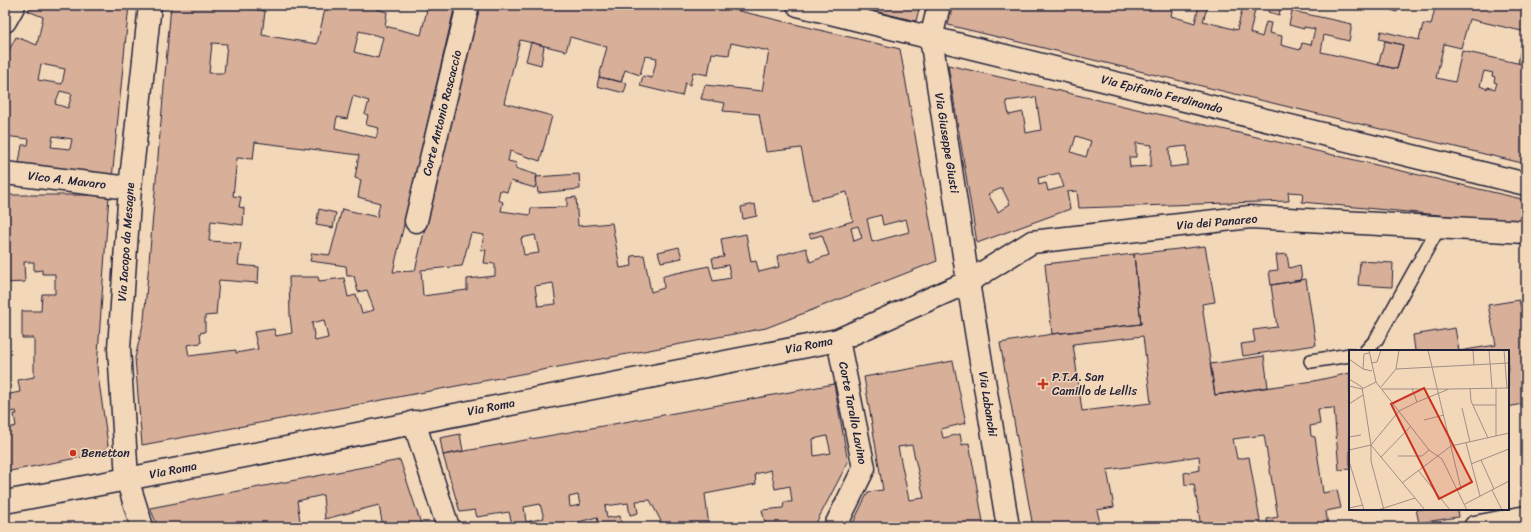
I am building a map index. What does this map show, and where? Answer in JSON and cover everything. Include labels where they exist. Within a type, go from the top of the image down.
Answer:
[{"type":"street","points":[[5,21],[14,5]]},
{"type":"street","name":"Via Iacopo da Mesagne","points":[[142,527],[127,479],[119,348],[130,188],[150,5]]},
{"type":"street","name":"Corte Antonio Rascaccio","points":[[416,221],[468,5]]},
{"type":"street","name":"Via Epifanio Ferdinando","points":[[798,5],[1526,184]]},
{"type":"street","name":"Via Giuseppe Giusti","points":[[939,5],[931,38],[968,282]]},
{"type":"street","name":"Vico A. Mavaro","points":[[5,173],[130,188]]},
{"type":"street","name":"Via dei Panareo","points":[[968,282],[1032,242],[1250,216],[1526,232]]},
{"type":"street","name":"Via Roma","points":[[5,502],[838,340],[968,282]]},
{"type":"street","name":"Via Labanchi","points":[[968,282],[1008,527]]},
{"type":"street","name":"Corte Tarallo Lavino","points":[[835,527],[864,468],[838,340]]},
{"type":"street","points":[[414,422],[448,527]]},
{"type":"street","points":[[1475,527],[1526,517]]},
{"type":"lane","points":[[1367,350],[1376,340],[1439,227]]},
{"type":"lane","points":[[1311,361],[1349,355]]},
{"type":"building","points":[[31,5],[129,5],[112,179],[18,169],[22,145],[28,145],[29,139],[5,136],[5,58],[16,37],[37,45],[43,17],[28,11]],"holes":[[[41,64],[65,69],[62,84],[38,80]],[[60,91],[72,94],[68,108],[55,104]],[[53,136],[72,139],[70,149],[51,147]]]},
{"type":"building","points":[[171,5],[230,5],[265,11],[262,35],[317,44],[326,5],[377,5],[376,9],[387,12],[385,26],[421,35],[428,5],[455,5],[393,272],[415,271],[477,5],[714,5],[900,49],[937,261],[766,328],[142,445],[135,358],[144,320]],"holes":[[[359,31],[383,37],[378,58],[354,52]],[[570,37],[607,47],[599,77],[621,82],[625,70],[640,75],[645,56],[657,58],[652,78],[643,76],[640,86],[682,96],[685,83],[690,85],[693,72],[708,75],[712,53],[729,55],[731,43],[769,51],[762,91],[705,85],[701,99],[725,103],[723,111],[759,114],[766,152],[801,148],[812,200],[847,192],[853,221],[809,234],[811,238],[822,235],[829,255],[810,262],[806,248],[777,256],[779,267],[759,272],[756,261],[751,262],[746,234],[721,239],[724,257],[712,258],[714,268],[728,265],[731,278],[713,281],[709,266],[663,276],[664,288],[651,292],[644,255],[631,256],[632,266],[620,268],[612,223],[578,226],[576,197],[567,198],[567,207],[531,208],[530,215],[501,211],[503,202],[498,200],[500,190],[507,192],[511,181],[535,188],[537,175],[515,168],[517,163],[508,161],[510,151],[540,161],[552,116],[504,103],[520,40],[566,51]],[[212,43],[227,44],[224,73],[209,73]],[[353,96],[369,101],[365,114],[368,115],[366,125],[379,128],[376,138],[335,128],[337,117],[347,119]],[[255,142],[359,155],[355,178],[361,180],[358,197],[380,203],[377,217],[342,209],[330,255],[312,253],[310,261],[346,266],[347,276],[354,276],[358,292],[367,290],[374,310],[362,313],[356,295],[348,297],[344,278],[319,281],[318,277],[289,277],[292,333],[276,336],[274,329],[254,332],[258,349],[236,353],[236,350],[189,356],[187,345],[201,343],[200,333],[205,332],[205,316],[216,315],[219,280],[258,283],[259,267],[238,265],[241,243],[209,241],[211,221],[243,225],[244,208],[239,207],[241,197],[233,196],[237,158],[253,159]],[[881,215],[883,225],[906,219],[909,232],[872,242],[867,219]],[[858,226],[862,238],[854,241],[851,228]],[[471,233],[484,235],[481,250],[486,250],[484,263],[495,264],[495,276],[467,279],[467,290],[423,296],[421,270],[462,266]],[[535,235],[539,253],[524,255],[521,238]],[[553,283],[556,304],[538,306],[535,286]],[[324,320],[328,338],[315,341],[312,323]]]},
{"type":"building","points":[[849,5],[920,5],[916,21]]},
{"type":"building","points":[[953,5],[1126,5],[1142,8],[1142,5],[1173,5],[1171,16],[1195,23],[1199,5],[1208,5],[1203,21],[1237,30],[1243,6],[1239,5],[1256,5],[1250,33],[1262,37],[1266,22],[1271,23],[1269,33],[1282,36],[1281,45],[1300,50],[1302,43],[1311,45],[1315,29],[1304,27],[1304,29],[1289,25],[1292,11],[1352,24],[1349,41],[1324,35],[1321,52],[1397,69],[1403,45],[1379,39],[1381,31],[1419,40],[1423,24],[1431,25],[1435,8],[1424,5],[1526,5],[1526,32],[1469,19],[1461,48],[1444,44],[1436,78],[1455,82],[1462,51],[1526,65],[1526,164],[948,25]],"holes":[[[1484,71],[1493,73],[1492,76],[1495,77],[1494,82],[1497,83],[1495,89],[1488,87],[1487,89],[1480,86]]]},
{"type":"building","points":[[1265,5],[1281,5],[1279,15],[1268,12],[1269,6]]},
{"type":"building","points":[[1389,5],[1399,5],[1397,12],[1388,9]]},
{"type":"building","points":[[1385,41],[1403,45],[1397,69],[1378,65]]},
{"type":"building","points":[[531,42],[544,46],[541,65],[526,61]]},
{"type":"building","points":[[1522,43],[1526,43],[1526,65],[1518,63]]},
{"type":"building","points":[[948,65],[1526,200],[1526,216],[1524,223],[1302,202],[1303,193],[1288,192],[1289,201],[1079,208],[1077,191],[1067,192],[1070,209],[977,243]],"holes":[[[1036,97],[1041,130],[1026,133],[1023,112],[1009,115],[1006,101]],[[1076,136],[1091,141],[1086,157],[1071,152]],[[1136,143],[1152,145],[1151,166],[1130,167],[1129,157],[1136,157]],[[1187,146],[1188,165],[1170,167],[1169,148]],[[1059,173],[1064,187],[1048,191],[1046,183],[1039,185],[1038,178]],[[1002,188],[1010,204],[998,212],[988,194]]]},
{"type":"building","points":[[599,77],[627,83],[624,93],[597,86]]},
{"type":"building","points":[[579,174],[580,189],[538,193],[536,177]]},
{"type":"building","points":[[5,195],[109,195],[97,368],[108,445],[103,453],[5,472],[5,429],[16,426],[14,414],[17,414],[16,411],[5,413],[5,395],[20,392],[18,380],[34,377],[34,338],[22,338],[22,311],[41,311],[42,294],[55,294],[55,274],[42,274],[42,270],[34,271],[34,262],[24,262],[25,282],[5,283]]},
{"type":"building","points":[[755,204],[757,216],[743,219],[741,207]]},
{"type":"building","points":[[319,209],[336,213],[333,228],[316,225]]},
{"type":"building","name":"P.T.A. San Camillo de Lellis","points":[[1205,246],[1215,302],[1202,304],[1215,395],[1314,381],[1349,373],[1349,469],[1339,470],[1334,408],[1318,409],[1320,424],[1310,426],[1311,436],[1315,437],[1323,493],[1337,490],[1341,508],[1326,511],[1328,527],[1268,527],[1267,519],[1278,517],[1264,435],[1233,439],[1237,459],[1249,457],[1261,527],[1201,527],[1194,484],[1185,485],[1184,473],[1200,470],[1199,456],[1107,470],[1114,507],[1097,510],[1101,527],[1033,527],[1000,343],[1052,334],[1141,324],[1134,254]],"holes":[[[1143,336],[1151,403],[1082,411],[1073,344]]]},
{"type":"building","points":[[679,247],[682,258],[661,262],[658,252]]},
{"type":"building","points":[[1134,254],[1141,324],[1052,334],[1045,264]]},
{"type":"building","points":[[1287,254],[1289,268],[1300,265],[1302,280],[1271,285],[1269,271],[1278,270],[1276,255]]},
{"type":"building","points":[[1360,261],[1393,263],[1392,287],[1358,285]]},
{"type":"building","points":[[1306,279],[1316,345],[1243,356],[1241,344],[1255,342],[1253,330],[1277,327],[1271,285]]},
{"type":"building","points":[[1519,300],[1526,328],[1526,403],[1509,407],[1509,350],[1465,350],[1496,345],[1488,305]]},
{"type":"building","points":[[1455,328],[1459,350],[1415,350],[1413,335]]},
{"type":"building","points":[[1264,356],[1268,387],[1215,395],[1210,364]]},
{"type":"building","points":[[953,361],[966,423],[941,429],[943,438],[960,434],[962,445],[969,443],[984,527],[851,527],[868,492],[883,490],[864,377]],"holes":[[[912,445],[924,498],[909,500],[898,447]]]},
{"type":"building","points":[[834,384],[848,462],[814,527],[766,527],[762,510],[783,508],[784,502],[792,502],[790,486],[775,489],[771,470],[755,474],[756,484],[705,494],[709,527],[664,527],[650,500],[636,501],[638,513],[630,515],[628,503],[605,506],[607,518],[620,516],[622,527],[599,527],[597,517],[568,525],[569,527],[518,527],[517,523],[512,524],[509,512],[477,517],[475,510],[460,512],[443,455]],"holes":[[[827,436],[831,453],[814,456],[813,439]],[[578,495],[580,505],[570,507],[569,497]],[[540,504],[544,518],[526,522],[524,507]]]},
{"type":"building","points":[[460,434],[463,451],[443,455],[440,438]]},
{"type":"building","points":[[400,460],[422,527],[383,527],[379,505],[325,519],[323,495],[297,501],[301,527],[158,527],[150,508]]},
{"type":"building","points":[[1416,510],[1457,510],[1458,517],[1419,523]]},
{"type":"place","name":"P.T.A. San Camillo de Lellis","points":[[1043,384]]},
{"type":"place","name":"Benetton","points":[[73,453]]}]
